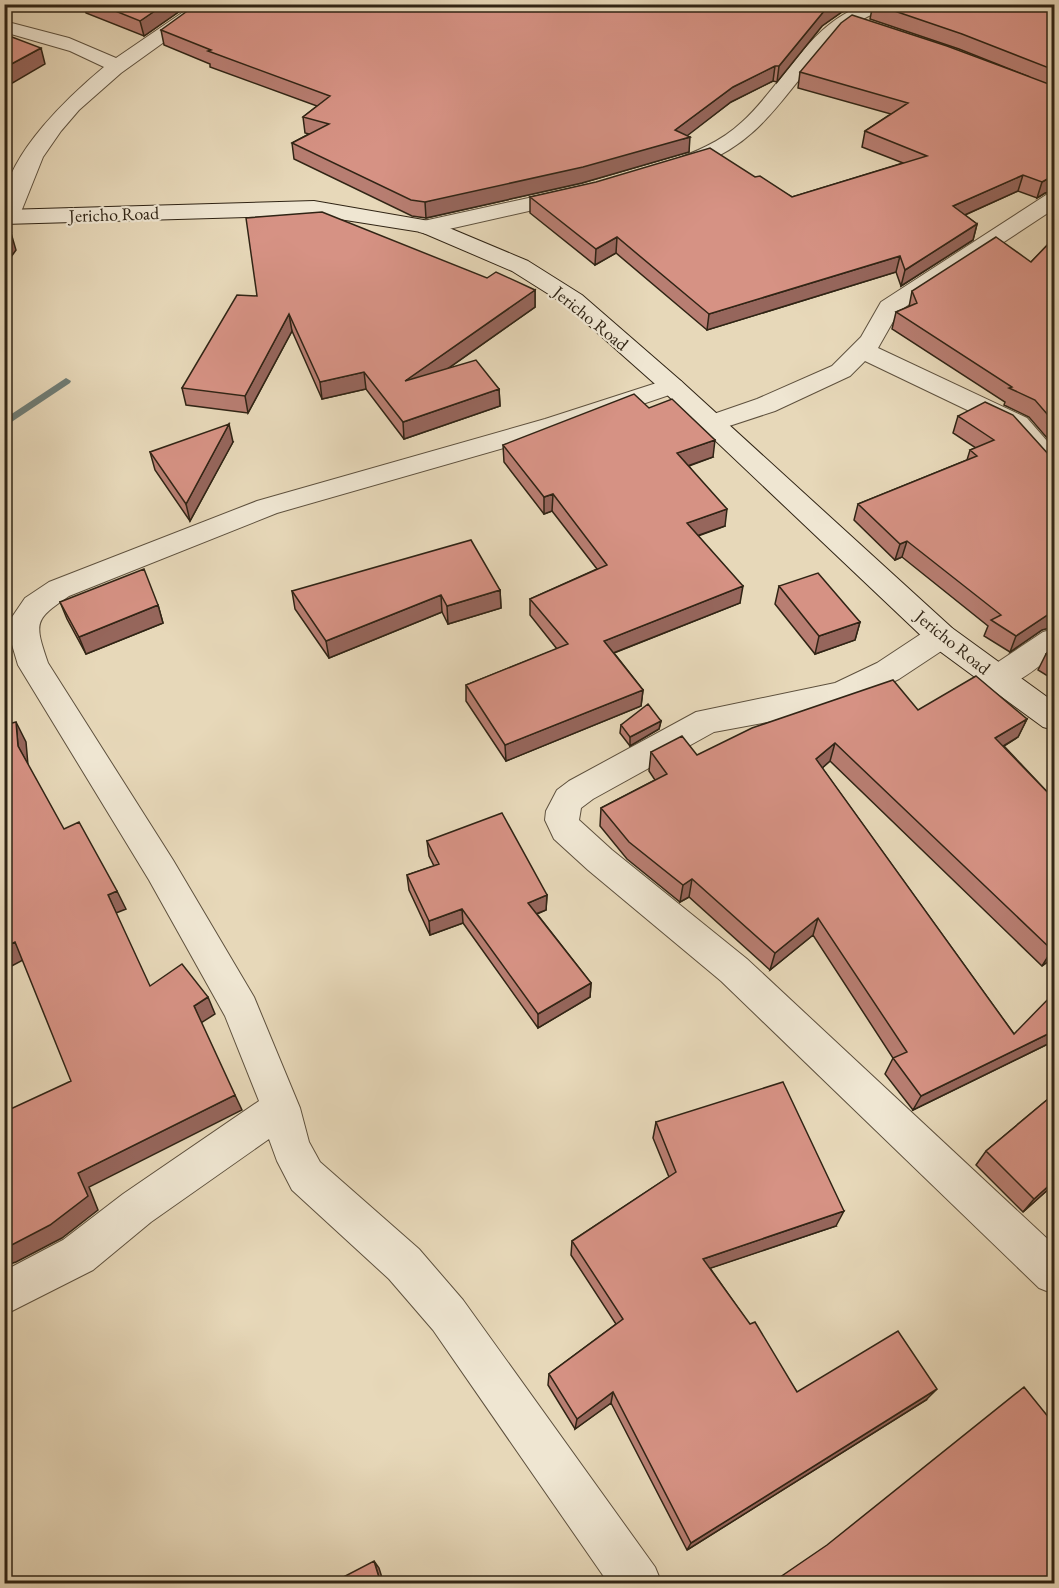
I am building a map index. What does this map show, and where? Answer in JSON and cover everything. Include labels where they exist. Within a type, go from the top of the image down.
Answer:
[{"type":"street","points":[[6,217],[35,152],[55,123],[117,66],[208,4]]},
{"type":"street","points":[[657,172],[710,155],[749,127],[831,32],[846,20],[881,6]]},
{"type":"street","points":[[846,20],[867,27]]},
{"type":"street","points":[[4,26],[65,41],[98,54],[117,66]]},
{"type":"street","points":[[427,228],[599,188]]},
{"type":"street","points":[[714,423],[765,405],[841,371],[871,341],[890,307],[1054,200]]},
{"type":"street","name":"Jericho Road","points":[[6,217],[314,208],[388,219],[427,228],[520,266],[574,300],[672,386],[941,636],[1054,718]]},
{"type":"street","points":[[863,350],[1018,424],[1054,465]]},
{"type":"street","points":[[638,1584],[448,1315],[404,1264],[306,1176],[291,1148],[280,1108],[241,1008],[161,870],[33,664],[22,630],[24,617],[38,602],[59,589],[267,507],[521,434],[672,386]]},
{"type":"street","points":[[941,636],[888,671],[843,693],[805,703],[707,721],[581,790],[569,799],[563,811],[562,820],[566,829],[600,860],[734,970],[1054,1274]]},
{"type":"street","points":[[996,678],[1054,640]]},
{"type":"street","points":[[4,1294],[78,1255],[137,1208],[280,1108]]},
{"type":"building","points":[[98,4],[165,4],[140,21]]},
{"type":"building","points":[[197,4],[834,4],[824,11],[779,66],[733,87],[675,130],[690,137],[583,167],[425,202],[411,200],[292,143],[329,124],[303,117],[330,96],[208,51],[211,50],[161,30]]},
{"type":"building","points":[[874,4],[1054,4],[1054,70],[962,34]]},
{"type":"building","points":[[852,15],[947,46],[1054,86],[1054,176],[1042,182],[1023,175],[953,206],[977,224],[905,270],[900,256],[709,314],[617,237],[596,249],[530,197],[596,182],[710,148],[755,177],[760,176],[792,197],[927,156],[865,131],[908,103],[800,72],[841,23]]},
{"type":"building","points":[[4,34],[41,48],[4,68]]},
{"type":"building","points":[[322,212],[487,278],[496,272],[535,290],[405,381],[476,360],[499,389],[403,422],[364,372],[320,382],[289,314],[245,396],[182,388],[237,295],[257,296],[246,218]]},
{"type":"building","points":[[4,232],[11,233],[4,241]]},
{"type":"building","points":[[996,237],[1031,262],[1054,238],[1054,422],[1035,400],[1009,388],[1012,387],[896,312],[917,303],[912,291]]},
{"type":"building","points":[[634,394],[649,408],[672,399],[715,440],[677,453],[727,509],[687,523],[743,586],[604,641],[643,690],[505,745],[466,685],[568,644],[530,599],[607,565],[553,494],[544,497],[503,445]]},
{"type":"building","points":[[985,402],[1013,415],[1050,456],[1054,457],[1054,613],[1016,636],[991,620],[1001,615],[907,541],[900,544],[858,504],[977,456],[970,450],[994,440],[958,416]]},
{"type":"building","points":[[229,424],[186,504],[150,452]]},
{"type":"building","points":[[471,540],[500,590],[447,606],[441,595],[326,641],[292,591]]},
{"type":"building","points":[[144,569],[158,605],[79,637],[60,602]]},
{"type":"building","points":[[818,573],[860,622],[819,636],[779,586]]},
{"type":"building","points":[[1054,647],[1054,659],[1046,654]]},
{"type":"building","points":[[976,676],[1027,719],[995,738],[1054,799],[1054,948],[1052,950],[835,743],[816,759],[1014,1034],[1054,993],[1054,1031],[921,1096],[893,1058],[907,1052],[818,918],[775,953],[692,879],[683,885],[629,842],[601,808],[667,774],[651,752],[682,736],[697,755],[752,728],[893,680],[918,710]]},
{"type":"building","points":[[648,704],[661,721],[630,737],[621,725]]},
{"type":"building","points":[[16,722],[18,746],[64,829],[79,822],[117,891],[108,895],[150,986],[182,964],[208,997],[194,1006],[235,1095],[78,1173],[88,1196],[50,1225],[4,1249],[4,1112],[71,1081],[15,942],[4,947],[4,725]]},
{"type":"building","points":[[502,813],[547,895],[528,903],[591,983],[538,1014],[462,909],[429,921],[407,875],[439,864],[427,841]]},
{"type":"building","points":[[783,1082],[844,1211],[703,1259],[750,1324],[755,1322],[797,1392],[898,1331],[937,1389],[691,1543],[613,1392],[577,1419],[549,1374],[623,1319],[572,1241],[676,1172],[656,1122]]},
{"type":"building","points":[[1054,1094],[1054,1181],[1034,1199],[986,1151]]},
{"type":"building","points":[[1024,1387],[1054,1424],[1054,1542],[1050,1547],[1054,1552],[1054,1584],[770,1584],[827,1545]]},
{"type":"building","points":[[374,1561],[381,1584],[330,1584]]},
{"type":"waterway","points":[[4,424],[66,381]]}]
